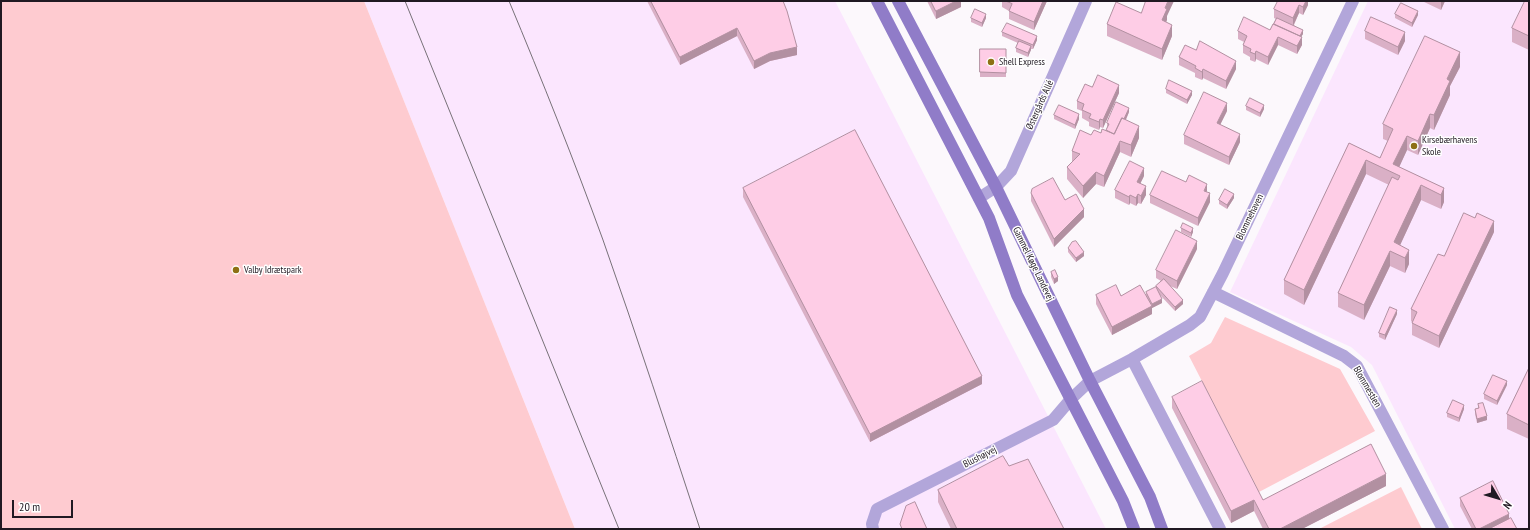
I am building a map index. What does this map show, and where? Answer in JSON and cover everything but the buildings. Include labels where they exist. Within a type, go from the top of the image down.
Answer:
[{"type":"main road","points":[[877,1],[989,218],[1017,295],[1123,501],[1134,529]]},
{"type":"main road","name":"Gammel Køge Landevej","points":[[898,1],[996,187],[1090,381],[1150,497],[1162,529]]},
{"type":"street","name":"Østergårds Allé","points":[[979,198],[996,187],[1011,171],[1086,1]]},
{"type":"street","name":"Blommehaven","points":[[1090,381],[1132,359],[1190,325],[1200,317],[1353,1]]},
{"type":"street","name":"Blommestien","points":[[1213,292],[1344,356],[1357,366],[1443,529]]},
{"type":"street","points":[[1132,359],[1220,529]]},
{"type":"street","name":"Blushøjvej","points":[[874,529],[872,524],[877,509],[1053,420],[1071,399],[1090,381]]},
{"type":"shaded area","name":"Valby Idrætspark","points":[[1,1],[364,1],[575,529],[1,529]]},
{"type":"shaded area","points":[[364,1],[835,1],[1106,529],[575,529]]},
{"type":"shaded area","name":"Kirsebærhavens Skole","points":[[1368,1],[1529,1],[1529,529],[1455,529],[1372,365],[1351,347],[1230,292]]},
{"type":"shaded area","points":[[1225,317],[1340,369],[1375,431],[1259,492],[1189,356],[1211,343]]},
{"type":"shaded area","points":[[1401,487],[1422,529],[1319,529]]},
{"type":"tram line","points":[[405,1],[619,529]]},
{"type":"tram line","points":[[509,1],[558,120],[603,240],[700,529]]},
{"type":"place","name":"Shell Express","points":[[991,62]]},
{"type":"place","name":"Kirsebærhavens Skole","points":[[1414,146]]},
{"type":"place","name":"Valby Idrætspark","points":[[236,270]]}]
